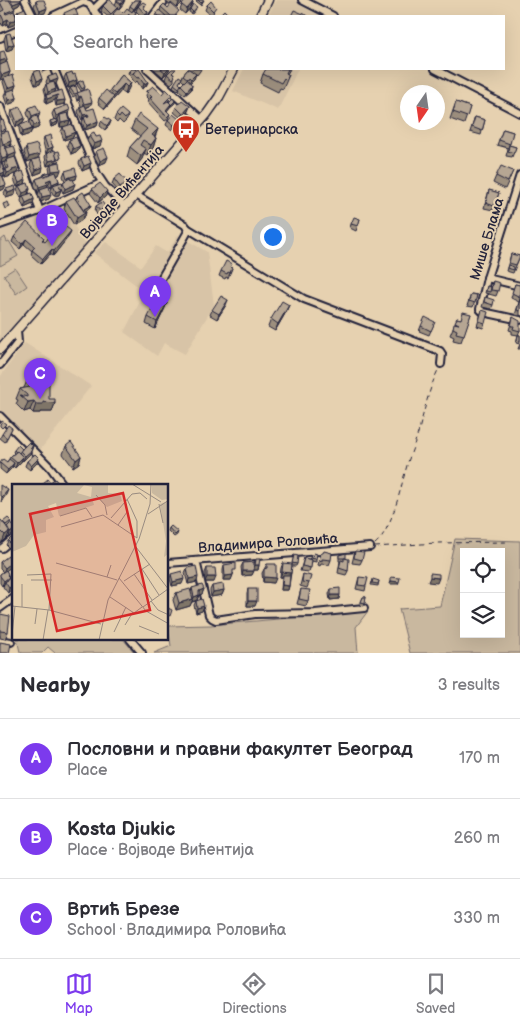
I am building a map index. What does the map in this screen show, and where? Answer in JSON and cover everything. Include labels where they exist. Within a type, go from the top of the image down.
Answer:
[{"type":"main road","points":[[260,15],[268,0]]},
{"type":"main road","name":"Војводе Вићентија","points":[[0,349],[202,120],[219,97],[233,70]]},
{"type":"street","points":[[25,0],[32,15]]},
{"type":"street","points":[[93,10],[103,0]]},
{"type":"street","points":[[154,15],[165,0]]},
{"type":"street","points":[[302,0],[331,15]]},
{"type":"street","points":[[55,15],[83,2],[88,4],[97,15]]},
{"type":"street","points":[[0,38],[15,31]]},
{"type":"street","points":[[54,70],[88,154],[102,183],[125,207]]},
{"type":"street","points":[[148,70],[202,120]]},
{"type":"street","points":[[437,70],[520,113]]},
{"type":"street","points":[[0,106],[40,211]]},
{"type":"street","name":"Мише Блама","points":[[520,175],[487,278],[480,311],[520,320]]},
{"type":"street","points":[[0,225],[40,211],[102,183]]},
{"type":"street","points":[[136,195],[304,299],[440,351],[442,354],[441,364]]},
{"type":"street","points":[[154,289],[187,233],[187,228]]},
{"type":"street","points":[[487,278],[520,286]]},
{"type":"street","points":[[0,365],[18,342],[17,331]]},
{"type":"street","points":[[0,416],[51,468],[63,484]]},
{"type":"street","points":[[2,548],[12,540]]},
{"type":"street","name":"Владимира Роловића","points":[[169,562],[370,547]]},
{"type":"street","points":[[196,561],[209,615],[216,620],[255,614],[315,613],[364,608]]},
{"type":"street","points":[[0,608],[12,599]]},
{"type":"street","points":[[0,640],[11,642]]},
{"type":"street","points":[[131,640],[142,653]]},
{"type":"path","points":[[370,547],[380,540],[385,532],[429,393],[441,364]]},
{"type":"path","points":[[370,547],[437,543],[509,542]]},
{"type":"shaded area","points":[[276,0],[295,0],[324,14],[324,15],[268,15]]},
{"type":"shaded area","points":[[244,70],[298,70],[278,110],[233,91]]},
{"type":"shaded area","points":[[62,207],[86,244],[0,340],[0,230],[37,216],[41,218],[47,216],[48,213]]},
{"type":"shaded area","points":[[178,235],[207,252],[214,305],[185,354],[164,343],[157,356],[124,332],[145,292],[94,253],[106,242],[141,267],[156,246],[167,253]]},
{"type":"shaded area","points":[[5,237],[18,256],[0,266],[0,241]]},
{"type":"shaded area","points":[[15,268],[27,286],[16,294],[4,275]]},
{"type":"shaded area","points":[[25,343],[91,386],[40,450],[0,413],[0,377]]},
{"type":"shaded area","points":[[455,539],[520,541],[520,653],[410,653],[399,609],[440,606]]},
{"type":"shaded area","points":[[368,611],[356,627],[358,653],[154,653],[171,646],[169,626],[211,625]]},
{"type":"shaded area","points":[[17,640],[124,640],[135,653],[55,653],[48,647],[42,653],[20,652]]},
{"type":"building","points":[[9,0],[15,9],[5,13],[14,11],[15,20],[10,22],[8,19],[4,21],[0,12],[4,10],[0,2]]},
{"type":"building","points":[[11,0],[21,0],[21,1],[13,4]]},
{"type":"building","points":[[44,0],[47,8],[40,11],[36,1]]},
{"type":"building","points":[[109,0],[118,7],[111,14],[103,6]]},
{"type":"building","points":[[117,0],[124,0],[121,4]]},
{"type":"building","points":[[134,0],[140,0],[134,9],[130,6]]},
{"type":"building","points":[[186,0],[193,2],[187,9],[182,5]]},
{"type":"building","points":[[211,1],[216,7],[213,11],[207,5]]},
{"type":"building","points":[[143,2],[146,4],[143,7],[148,12],[146,15],[138,6]]},
{"type":"building","points":[[164,4],[168,8],[171,4],[179,11],[176,15],[170,15],[161,7]]},
{"type":"building","points":[[193,4],[197,7],[193,12],[190,9]]},
{"type":"building","points":[[25,8],[28,15],[20,15],[18,11]]},
{"type":"building","points":[[75,8],[78,15],[65,15],[64,13]]},
{"type":"building","points":[[118,8],[123,13],[127,8],[132,12],[133,10],[136,12],[134,15],[113,14]]},
{"type":"building","points":[[159,10],[165,15],[158,15],[156,14]]},
{"type":"building","points":[[224,10],[229,15],[219,15]]},
{"type":"building","points":[[294,10],[306,15],[292,15]]},
{"type":"building","points":[[10,33],[14,44],[8,46],[6,34]]},
{"type":"building","points":[[4,51],[7,59],[0,61],[0,52]]},
{"type":"building","points":[[7,62],[10,72],[2,75],[0,65]]},
{"type":"building","points":[[39,70],[42,79],[37,81],[34,72]]},
{"type":"building","points":[[130,70],[137,70],[132,75],[129,71]]},
{"type":"building","points":[[140,70],[148,82],[144,84],[133,73]]},
{"type":"building","points":[[171,70],[175,70],[172,73],[175,76],[173,79],[167,74]]},
{"type":"building","points":[[187,70],[196,74],[191,79],[183,75]]},
{"type":"building","points":[[265,70],[288,70],[286,73],[289,75],[281,83],[263,74]]},
{"type":"building","points":[[72,72],[77,80],[69,83],[66,74]]},
{"type":"building","points":[[56,74],[58,79],[50,82],[48,77]]},
{"type":"building","points":[[13,75],[16,85],[8,88],[4,78]]},
{"type":"building","points":[[122,75],[131,83],[127,87],[124,84],[115,94],[110,90]]},
{"type":"building","points":[[179,76],[182,78],[179,88],[174,84]]},
{"type":"building","points":[[187,79],[192,85],[187,91],[181,85]]},
{"type":"building","points":[[83,80],[85,87],[82,89],[78,82]]},
{"type":"building","points":[[54,82],[56,89],[48,92],[46,84]]},
{"type":"building","points":[[76,86],[78,93],[74,94],[70,88]]},
{"type":"building","points":[[153,86],[162,94],[166,89],[172,95],[164,103],[168,101],[171,104],[166,110],[170,114],[167,117],[150,98],[152,96],[147,91]]},
{"type":"building","points":[[14,89],[17,98],[9,100],[6,92]]},
{"type":"building","points":[[88,89],[92,102],[84,104],[81,96],[79,97],[77,93]]},
{"type":"building","points":[[62,90],[65,100],[57,101],[58,95],[47,99],[46,95]]},
{"type":"building","points":[[106,90],[114,97],[107,105],[99,98]]},
{"type":"building","points":[[173,98],[175,101],[170,106],[169,102]]},
{"type":"building","points":[[182,100],[190,106],[183,114],[176,107]]},
{"type":"building","points":[[456,102],[470,107],[467,117],[453,112]]},
{"type":"building","points":[[36,105],[40,113],[32,116],[29,108]]},
{"type":"building","points":[[68,105],[70,110],[56,116],[54,110]]},
{"type":"building","points":[[85,105],[87,110],[94,108],[98,121],[87,126],[84,117],[89,116],[88,114],[83,115],[80,107]]},
{"type":"building","points":[[20,107],[25,118],[17,122],[12,110]]},
{"type":"building","points":[[121,109],[128,115],[125,119],[121,115],[119,118],[116,115]]},
{"type":"building","points":[[68,113],[70,121],[61,123],[60,115]]},
{"type":"building","points":[[139,114],[158,129],[152,135],[156,138],[151,145],[143,140],[140,145],[146,149],[141,156],[130,147],[147,129],[135,120]]},
{"type":"building","points":[[173,114],[179,119],[174,125],[168,120]]},
{"type":"building","points":[[37,116],[40,124],[34,125],[31,118]]},
{"type":"building","points":[[105,117],[111,121],[107,126],[101,121]]},
{"type":"building","points":[[475,117],[485,120],[482,131],[472,127]]},
{"type":"building","points":[[56,119],[58,122],[52,124],[50,121]]},
{"type":"building","points":[[3,120],[6,129],[0,131],[0,121]]},
{"type":"building","points":[[29,121],[32,129],[23,132],[20,124]]},
{"type":"building","points":[[72,124],[75,132],[66,136],[63,127]]},
{"type":"building","points":[[503,129],[513,132],[510,144],[499,140]]},
{"type":"building","points":[[8,131],[11,141],[3,144],[0,133]]},
{"type":"building","points":[[94,132],[96,137],[100,136],[102,141],[94,144],[89,136]]},
{"type":"building","points":[[51,135],[52,139],[50,140],[53,147],[48,149],[44,137]]},
{"type":"building","points":[[76,137],[80,146],[73,149],[69,140]]},
{"type":"building","points":[[37,144],[40,154],[29,157],[26,147]]},
{"type":"building","points":[[4,145],[8,157],[2,159],[0,146]]},
{"type":"building","points":[[509,145],[516,147],[514,153],[508,151]]},
{"type":"building","points":[[14,146],[16,153],[9,156],[6,148]]},
{"type":"building","points":[[104,148],[108,157],[100,161],[96,151]]},
{"type":"building","points":[[55,150],[57,159],[49,161],[47,153]]},
{"type":"building","points":[[59,151],[61,158],[57,159],[55,152]]},
{"type":"building","points":[[88,156],[91,163],[84,166],[81,159]]},
{"type":"building","points":[[15,157],[19,168],[7,173],[6,169],[9,168],[6,160]]},
{"type":"building","points":[[40,158],[43,167],[36,170],[32,160]]},
{"type":"building","points":[[0,162],[5,172],[0,174]]},
{"type":"building","points":[[60,162],[61,170],[52,171],[51,164]]},
{"type":"building","points":[[501,166],[513,171],[508,182],[496,176]]},
{"type":"building","points":[[75,168],[77,175],[67,178],[65,171]]},
{"type":"building","points":[[23,171],[26,180],[19,183],[15,174]]},
{"type":"building","points":[[56,172],[59,181],[52,184],[51,179],[46,181],[48,184],[39,187],[36,179]]},
{"type":"building","points":[[120,174],[127,182],[120,187],[114,179]]},
{"type":"building","points":[[2,175],[6,185],[0,187],[0,176]]},
{"type":"building","points":[[70,178],[71,180],[73,179],[75,184],[65,189],[63,182]]},
{"type":"building","points":[[62,182],[63,185],[59,186],[61,190],[56,192],[53,185]]},
{"type":"building","points":[[28,183],[30,189],[23,193],[19,186]]},
{"type":"building","points":[[100,183],[107,191],[100,198],[92,189]]},
{"type":"building","points":[[15,186],[16,190],[8,193],[6,189]]},
{"type":"building","points":[[49,186],[51,195],[42,197],[40,189]]},
{"type":"building","points":[[489,190],[499,193],[494,206],[486,203]]},
{"type":"building","points":[[83,192],[91,205],[84,209],[85,213],[77,196]]},
{"type":"building","points":[[32,193],[34,199],[26,203],[23,196]]},
{"type":"building","points":[[74,197],[85,213],[77,218],[66,201]]},
{"type":"building","points":[[8,202],[10,207],[5,209],[3,204]]},
{"type":"building","points":[[102,202],[105,206],[100,211],[96,206]]},
{"type":"building","points":[[354,217],[360,219],[358,226],[351,224]]},
{"type":"building","points":[[27,222],[44,238],[42,240],[45,242],[61,223],[71,231],[54,251],[52,249],[43,259],[32,250],[35,247],[26,239],[22,244],[14,237]]},
{"type":"building","points":[[511,254],[520,256],[516,265],[509,263]]},
{"type":"building","points":[[226,261],[232,264],[230,273],[228,272],[227,274],[221,271]]},
{"type":"building","points":[[508,265],[514,267],[514,270],[507,268]]},
{"type":"building","points":[[493,281],[500,283],[498,291],[491,290]]},
{"type":"building","points":[[515,284],[520,285],[520,297],[512,293]]},
{"type":"building","points":[[487,286],[491,287],[490,292],[486,291]]},
{"type":"building","points":[[471,294],[477,295],[475,303],[469,301]]},
{"type":"building","points":[[221,296],[228,300],[219,314],[212,310]]},
{"type":"building","points":[[485,297],[494,300],[493,305],[484,302]]},
{"type":"building","points":[[158,298],[167,303],[157,322],[148,317]]},
{"type":"building","points":[[520,299],[520,311],[517,310]]},
{"type":"building","points":[[282,301],[289,305],[278,324],[271,319]]},
{"type":"building","points":[[482,310],[488,312],[485,323],[479,321]]},
{"type":"building","points":[[463,312],[471,314],[464,335],[456,333],[457,330],[453,328],[454,323],[459,324],[455,322],[457,318],[461,319]]},
{"type":"building","points":[[425,317],[435,322],[431,331],[421,326]]},
{"type":"building","points":[[513,317],[520,321],[520,331],[513,329],[514,326],[511,326]]},
{"type":"building","points":[[27,381],[49,381],[49,399],[55,399],[55,403],[43,402],[43,404],[36,404],[34,401],[28,402],[20,395],[27,397],[20,389],[30,387]]},
{"type":"building","points":[[2,421],[6,424],[2,428],[0,424]]},
{"type":"building","points":[[8,425],[12,428],[7,438],[2,434]]},
{"type":"building","points":[[29,442],[33,446],[30,448],[32,450],[25,456],[20,451]]},
{"type":"building","points":[[71,442],[81,456],[76,460],[66,446]]},
{"type":"building","points":[[18,445],[22,449],[19,453],[14,450]]},
{"type":"building","points":[[17,451],[23,457],[17,463],[10,457]]},
{"type":"building","points":[[35,454],[39,458],[31,466],[27,461]]},
{"type":"building","points":[[3,459],[7,462],[9,459],[14,463],[8,470],[0,463]]},
{"type":"building","points":[[48,479],[50,482],[55,479],[58,483],[44,484]]},
{"type":"building","points":[[0,485],[8,490],[2,497],[0,496]]},
{"type":"building","points":[[8,518],[11,521],[6,525],[3,522]]},
{"type":"building","points":[[0,520],[10,531],[5,535],[2,532],[0,534]]},
{"type":"building","points":[[10,524],[12,526],[12,532],[10,533],[7,527]]},
{"type":"building","points":[[171,526],[178,532],[175,535],[169,528]]},
{"type":"building","points":[[12,537],[12,545],[8,541]]},
{"type":"building","points":[[324,551],[332,553],[331,560],[319,560],[321,553]]},
{"type":"building","points":[[355,551],[364,552],[362,560],[354,558]]},
{"type":"building","points":[[314,553],[317,554],[316,559],[310,558],[311,555],[313,556]]},
{"type":"building","points":[[346,553],[346,558],[339,558],[339,555]]},
{"type":"building","points":[[294,555],[298,556],[297,564],[292,563]]},
{"type":"building","points":[[8,556],[12,562],[5,568],[0,562]]},
{"type":"building","points":[[304,558],[312,560],[311,568],[302,566]]},
{"type":"building","points":[[344,558],[349,559],[348,571],[339,568],[341,560],[344,561]]},
{"type":"building","points":[[256,559],[260,559],[259,565],[255,565]]},
{"type":"building","points":[[254,562],[254,571],[243,571],[243,563]]},
{"type":"building","points":[[236,563],[236,570],[233,570],[233,575],[225,576],[224,565]]},
{"type":"building","points":[[283,563],[292,564],[291,573],[282,572]]},
{"type":"building","points":[[267,564],[276,564],[276,578],[264,577],[264,569],[267,568]]},
{"type":"building","points":[[196,566],[198,577],[189,579],[187,568]]},
{"type":"building","points":[[207,568],[215,568],[216,577],[207,577]]},
{"type":"building","points":[[6,570],[9,577],[4,581],[0,574]]},
{"type":"building","points":[[182,571],[184,579],[173,582],[171,574]]},
{"type":"building","points":[[430,573],[439,574],[439,578],[430,577]]},
{"type":"building","points":[[303,574],[311,576],[309,583],[302,582]]},
{"type":"building","points":[[283,575],[290,575],[289,586],[282,585]]},
{"type":"building","points":[[11,577],[12,586],[9,588],[5,582]]},
{"type":"building","points":[[359,577],[368,578],[366,586],[358,585]]},
{"type":"building","points":[[391,577],[400,578],[399,582],[391,581]]},
{"type":"building","points":[[373,579],[379,581],[378,584],[372,583]]},
{"type":"building","points":[[223,584],[224,590],[213,592],[212,586]]},
{"type":"building","points":[[202,585],[204,589],[199,591],[199,595],[194,597],[192,588]]},
{"type":"building","points":[[340,588],[340,595],[331,595],[331,589]]},
{"type":"building","points":[[190,589],[193,599],[179,603],[176,593]]},
{"type":"building","points":[[248,589],[257,589],[257,601],[248,601]]},
{"type":"building","points":[[301,589],[310,590],[308,601],[299,599]]},
{"type":"building","points":[[363,597],[366,597],[365,603],[361,602]]},
{"type":"building","points":[[202,599],[204,606],[197,608],[196,601]]},
{"type":"building","points":[[0,614],[10,616],[8,632],[0,631]]},
{"type":"building","points":[[0,642],[11,644],[9,653],[0,653]]},
{"type":"place","name":"Ветеринарска","points":[[186,153]]},
{"type":"place","name":"Kosta Djukic","points":[[52,246]]},
{"type":"place","name":"Пословни и правни факултет Београд","points":[[155,317]]},
{"type":"place","name":"Вртић Брезе","points":[[40,399]]}]
